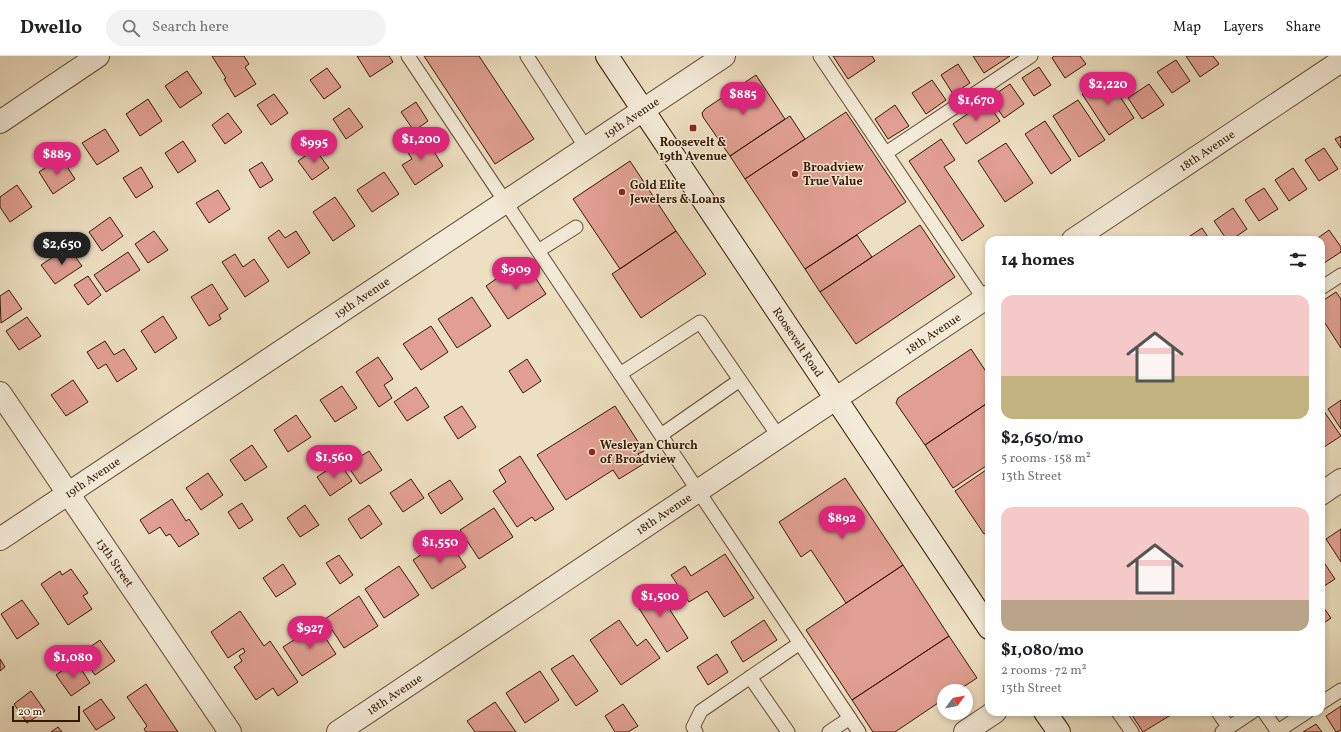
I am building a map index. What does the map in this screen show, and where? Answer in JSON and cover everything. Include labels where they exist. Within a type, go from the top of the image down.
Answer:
[{"type":"street","points":[[0,122],[98,56]]},
{"type":"street","name":"Roosevelt Road","points":[[608,56],[835,399],[985,622]]},
{"type":"street","name":"19th Avenue","points":[[0,539],[724,56]]},
{"type":"street","name":"18th Avenue","points":[[1079,236],[1341,61]]},
{"type":"street","name":"18th Avenue","points":[[338,732],[699,492],[835,399],[985,302]]},
{"type":"street","name":"13th Street","points":[[0,393],[230,732]]},
{"type":"street","points":[[1325,491],[1341,480]]},
{"type":"street","points":[[965,732],[989,716]]},
{"type":"street","points":[[1048,716],[1059,732]]},
{"type":"lane","points":[[408,56],[859,732]]},
{"type":"lane","points":[[527,56],[586,148]]},
{"type":"lane","points":[[820,56],[985,298]]},
{"type":"lane","points":[[886,153],[1031,56]]},
{"type":"lane","points":[[538,251],[576,227]]},
{"type":"lane","points":[[1325,285],[1341,275]]},
{"type":"lane","points":[[620,374],[700,322],[779,437]]},
{"type":"lane","points":[[661,435],[740,380]]},
{"type":"lane","points":[[696,732],[693,727],[701,711],[800,643]]},
{"type":"lane","points":[[750,677],[788,732]]},
{"type":"lane","points":[[1325,700],[1341,690]]},
{"type":"lane","points":[[1121,716],[1132,732]]},
{"type":"lane","points":[[1220,716],[1225,730],[1246,716]]},
{"type":"lane","points":[[1267,716],[1278,732],[1301,716]]},
{"type":"lane","points":[[829,732],[850,718]]},
{"type":"building","points":[[212,56],[244,56],[249,64],[245,67],[256,84],[235,97],[224,79],[226,78]]},
{"type":"building","points":[[357,56],[389,56],[393,62],[370,77]]},
{"type":"building","points":[[424,56],[479,56],[534,139],[495,164]]},
{"type":"building","points":[[833,56],[872,56],[875,61],[848,79]]},
{"type":"building","points":[[973,56],[1010,56],[984,73]]},
{"type":"building","points":[[1054,56],[1080,56],[1086,64],[1065,78],[1052,58]]},
{"type":"building","points":[[1186,56],[1213,56],[1219,64],[1200,77]]},
{"type":"building","points":[[1176,60],[1190,81],[1172,93],[1157,72]]},
{"type":"building","points":[[958,64],[970,83],[953,94],[941,75]]},
{"type":"building","points":[[1039,67],[1051,85],[1034,96],[1022,78]]},
{"type":"building","points":[[327,68],[341,87],[324,99],[310,80]]},
{"type":"building","points":[[187,71],[202,93],[180,108],[165,86]]},
{"type":"building","points":[[756,75],[785,119],[730,156],[703,117],[702,113],[705,109]]},
{"type":"building","points":[[1108,78],[1134,118],[1109,135],[1082,94]]},
{"type":"building","points":[[932,80],[946,100],[926,114],[912,93]]},
{"type":"building","points":[[1010,84],[1024,104],[1004,118],[990,98]]},
{"type":"building","points":[[1149,84],[1164,105],[1142,119],[1128,98]]},
{"type":"building","points":[[274,94],[288,113],[271,125],[257,105]]},
{"type":"building","points":[[148,99],[162,121],[140,136],[126,114]]},
{"type":"building","points":[[1078,100],[1105,140],[1079,157],[1053,116]]},
{"type":"building","points":[[986,101],[1000,121],[966,144],[953,124]]},
{"type":"building","points":[[416,102],[428,121],[414,131],[401,112]]},
{"type":"building","points":[[895,105],[909,126],[888,139],[875,119]]},
{"type":"building","points":[[349,108],[363,127],[346,139],[333,119]]},
{"type":"building","points":[[846,112],[906,202],[805,269],[745,179]]},
{"type":"building","points":[[228,113],[242,132],[225,144],[212,125]]},
{"type":"building","points":[[790,116],[805,139],[745,179],[730,156]]},
{"type":"building","points":[[1045,121],[1071,160],[1051,174],[1025,134]]},
{"type":"building","points":[[105,129],[119,151],[97,165],[82,143]]},
{"type":"building","points":[[424,136],[443,166],[415,185],[402,165],[412,159],[405,148]]},
{"type":"building","points":[[1341,136],[1341,148],[1335,139]]},
{"type":"building","points":[[941,139],[955,160],[944,167],[984,226],[962,241],[909,161]]},
{"type":"building","points":[[183,141],[196,161],[178,173],[165,153]]},
{"type":"building","points":[[1006,143],[1033,183],[1005,202],[978,161]]},
{"type":"building","points":[[1324,148],[1338,169],[1319,181],[1305,160]]},
{"type":"building","points":[[315,149],[329,168],[312,180],[298,161]]},
{"type":"building","points":[[61,157],[75,179],[53,194],[39,172]]},
{"type":"building","points":[[630,161],[676,231],[620,269],[573,199]]},
{"type":"building","points":[[262,162],[273,180],[260,188],[249,170]]},
{"type":"building","points":[[141,167],[153,187],[136,198],[123,178]]},
{"type":"building","points":[[1293,168],[1307,189],[1289,201],[1275,180]]},
{"type":"building","points":[[384,172],[399,194],[372,212],[357,190]]},
{"type":"building","points":[[17,185],[32,207],[10,222],[0,207],[0,197]]},
{"type":"building","points":[[1264,188],[1278,209],[1259,221],[1245,200]]},
{"type":"building","points":[[218,190],[230,209],[209,223],[196,203]]},
{"type":"building","points":[[335,197],[355,226],[333,241],[313,212]]},
{"type":"building","points":[[1233,208],[1247,229],[1237,236],[1224,236],[1214,221]]},
{"type":"building","points":[[110,217],[123,236],[102,251],[89,232]]},
{"type":"building","points":[[920,225],[955,277],[856,344],[820,292]]},
{"type":"building","points":[[1202,228],[1207,236],[1190,236]]},
{"type":"building","points":[[279,230],[285,238],[296,231],[310,253],[288,268],[268,238]]},
{"type":"building","points":[[1329,230],[1341,247],[1341,252],[1325,262],[1325,236],[1321,236]]},
{"type":"building","points":[[154,231],[168,250],[148,263],[135,244]]},
{"type":"building","points":[[676,231],[706,274],[641,318],[612,274]]},
{"type":"building","points":[[857,235],[872,257],[820,292],[805,269]]},
{"type":"building","points":[[68,247],[82,266],[55,284],[41,265]]},
{"type":"building","points":[[128,252],[140,270],[106,292],[94,275]]},
{"type":"building","points":[[235,254],[243,267],[254,259],[269,281],[245,297],[222,262]]},
{"type":"building","points":[[527,265],[546,294],[508,319],[486,286],[513,267],[516,272]]},
{"type":"building","points":[[88,276],[101,295],[88,305],[74,285]]},
{"type":"building","points":[[212,284],[228,309],[219,315],[221,319],[209,326],[191,297]]},
{"type":"building","points":[[9,290],[22,309],[1,323],[0,296]]},
{"type":"building","points":[[1336,292],[1341,299],[1341,348],[1325,323],[1325,299]]},
{"type":"building","points":[[472,297],[491,326],[457,348],[438,319]]},
{"type":"building","points":[[163,316],[177,338],[155,353],[141,331]]},
{"type":"building","points":[[27,317],[41,336],[19,350],[6,331]]},
{"type":"building","points":[[431,326],[448,352],[421,370],[403,344]]},
{"type":"building","points":[[105,341],[114,355],[124,349],[137,369],[117,382],[106,364],[98,369],[87,352]]},
{"type":"building","points":[[971,349],[985,370],[985,405],[925,445],[896,403],[898,398]]},
{"type":"building","points":[[378,357],[393,379],[384,385],[392,398],[379,407],[356,372]]},
{"type":"building","points":[[527,359],[541,381],[523,393],[509,371]]},
{"type":"building","points":[[73,380],[88,402],[66,416],[51,395]]},
{"type":"building","points":[[342,386],[357,408],[335,422],[320,400]]},
{"type":"building","points":[[416,387],[429,407],[407,421],[394,402]]},
{"type":"building","points":[[1341,400],[1341,429],[1328,409]]},
{"type":"building","points":[[985,405],[985,467],[953,488],[925,445]]},
{"type":"building","points":[[462,406],[476,427],[458,439],[444,417]]},
{"type":"building","name":"Wesleyan Church of Broadview","points":[[615,406],[644,451],[638,454],[645,463],[619,479],[613,470],[566,500],[537,455]]},
{"type":"building","points":[[1325,413],[1341,436],[1325,446]]},
{"type":"building","points":[[296,415],[311,437],[288,452],[274,430]]},
{"type":"building","points":[[252,445],[267,467],[245,481],[230,460]]},
{"type":"building","points":[[369,451],[382,470],[360,484],[347,465]]},
{"type":"building","points":[[520,456],[554,509],[535,521],[532,517],[517,527],[493,491],[506,482],[499,470]]},
{"type":"building","points":[[339,462],[352,481],[330,496],[317,477]]},
{"type":"building","points":[[985,471],[984,534],[955,491]]},
{"type":"building","points":[[208,473],[223,495],[201,510],[186,488]]},
{"type":"building","points":[[845,478],[903,565],[846,603],[811,550],[801,557],[779,522]]},
{"type":"building","points":[[411,479],[424,498],[403,512],[390,493]]},
{"type":"building","points":[[450,480],[463,499],[441,514],[428,494]]},
{"type":"building","points":[[172,499],[186,521],[189,519],[199,534],[179,547],[170,534],[166,536],[160,527],[149,534],[140,520]]},
{"type":"building","points":[[242,503],[253,520],[239,529],[228,512]]},
{"type":"building","points":[[305,505],[319,525],[300,537],[287,518]]},
{"type":"building","points":[[369,505],[382,524],[361,539],[348,519]]},
{"type":"building","points":[[494,508],[513,537],[479,559],[460,530]]},
{"type":"building","points":[[1341,529],[1341,562],[1326,539]]},
{"type":"building","points":[[447,538],[466,567],[432,589],[413,560]]},
{"type":"building","points":[[725,554],[754,598],[724,617],[707,591],[689,602],[671,575],[685,566],[691,576]]},
{"type":"building","points":[[339,555],[353,575],[340,584],[326,563]]},
{"type":"building","points":[[283,564],[296,584],[276,597],[263,578]]},
{"type":"building","points":[[1325,564],[1335,579],[1325,585]]},
{"type":"building","points":[[903,565],[949,636],[852,700],[806,630]]},
{"type":"building","points":[[399,566],[419,595],[384,618],[365,589]]},
{"type":"building","points":[[71,569],[88,593],[83,596],[92,609],[68,625],[41,584],[60,571],[62,575]]},
{"type":"building","points":[[654,585],[688,638],[667,652],[633,599]]},
{"type":"building","points":[[359,596],[378,626],[344,648],[325,619]]},
{"type":"building","points":[[22,600],[39,624],[17,639],[1,614]]},
{"type":"building","points":[[1325,610],[1331,618],[1325,622]]},
{"type":"building","points":[[240,611],[264,646],[270,641],[298,682],[278,696],[273,688],[256,700],[234,667],[242,661],[239,656],[245,652],[243,648],[228,658],[211,632]]},
{"type":"building","points":[[619,620],[637,646],[646,639],[660,658],[621,685],[590,640]]},
{"type":"building","points":[[764,620],[777,640],[743,662],[731,642]]},
{"type":"building","points":[[317,625],[336,654],[302,676],[283,647]]},
{"type":"building","points":[[949,636],[977,678],[968,684],[937,684],[937,704],[895,732],[873,732],[852,700]]},
{"type":"building","points":[[100,640],[115,661],[95,675],[80,654]]},
{"type":"building","points":[[717,654],[728,672],[708,685],[697,667]]},
{"type":"building","points":[[573,655],[598,691],[576,706],[551,669]]},
{"type":"building","points":[[0,659],[5,667],[0,671]]},
{"type":"building","points":[[76,661],[90,683],[71,696],[56,675]]},
{"type":"building","points":[[540,671],[559,700],[525,723],[506,693]]},
{"type":"building","points":[[146,684],[178,732],[146,732],[144,729],[147,726],[127,697]]},
{"type":"building","points":[[31,691],[45,711],[27,723],[14,704]]},
{"type":"building","points":[[101,699],[115,718],[96,730],[83,711]]},
{"type":"building","points":[[495,702],[516,732],[475,732],[467,721]]},
{"type":"building","points":[[623,704],[638,726],[628,732],[615,732],[605,716]]},
{"type":"building","points":[[1341,706],[1341,730],[1336,732],[1326,716]]},
{"type":"building","points":[[1133,716],[1169,716],[1143,732]]},
{"type":"building","points":[[1316,724],[1322,732],[1303,732]]},
{"type":"building","points":[[58,727],[62,732],[51,732]]},
{"type":"place","name":"Roosevelt & 19th Avenue","points":[[693,128]]},
{"type":"place","name":"Broadview True Value","points":[[795,174]]},
{"type":"place","name":"Gold Elite Jewelers & Loans","points":[[622,192]]},
{"type":"place","name":"Wesleyan Church of Broadview","points":[[592,452]]}]
